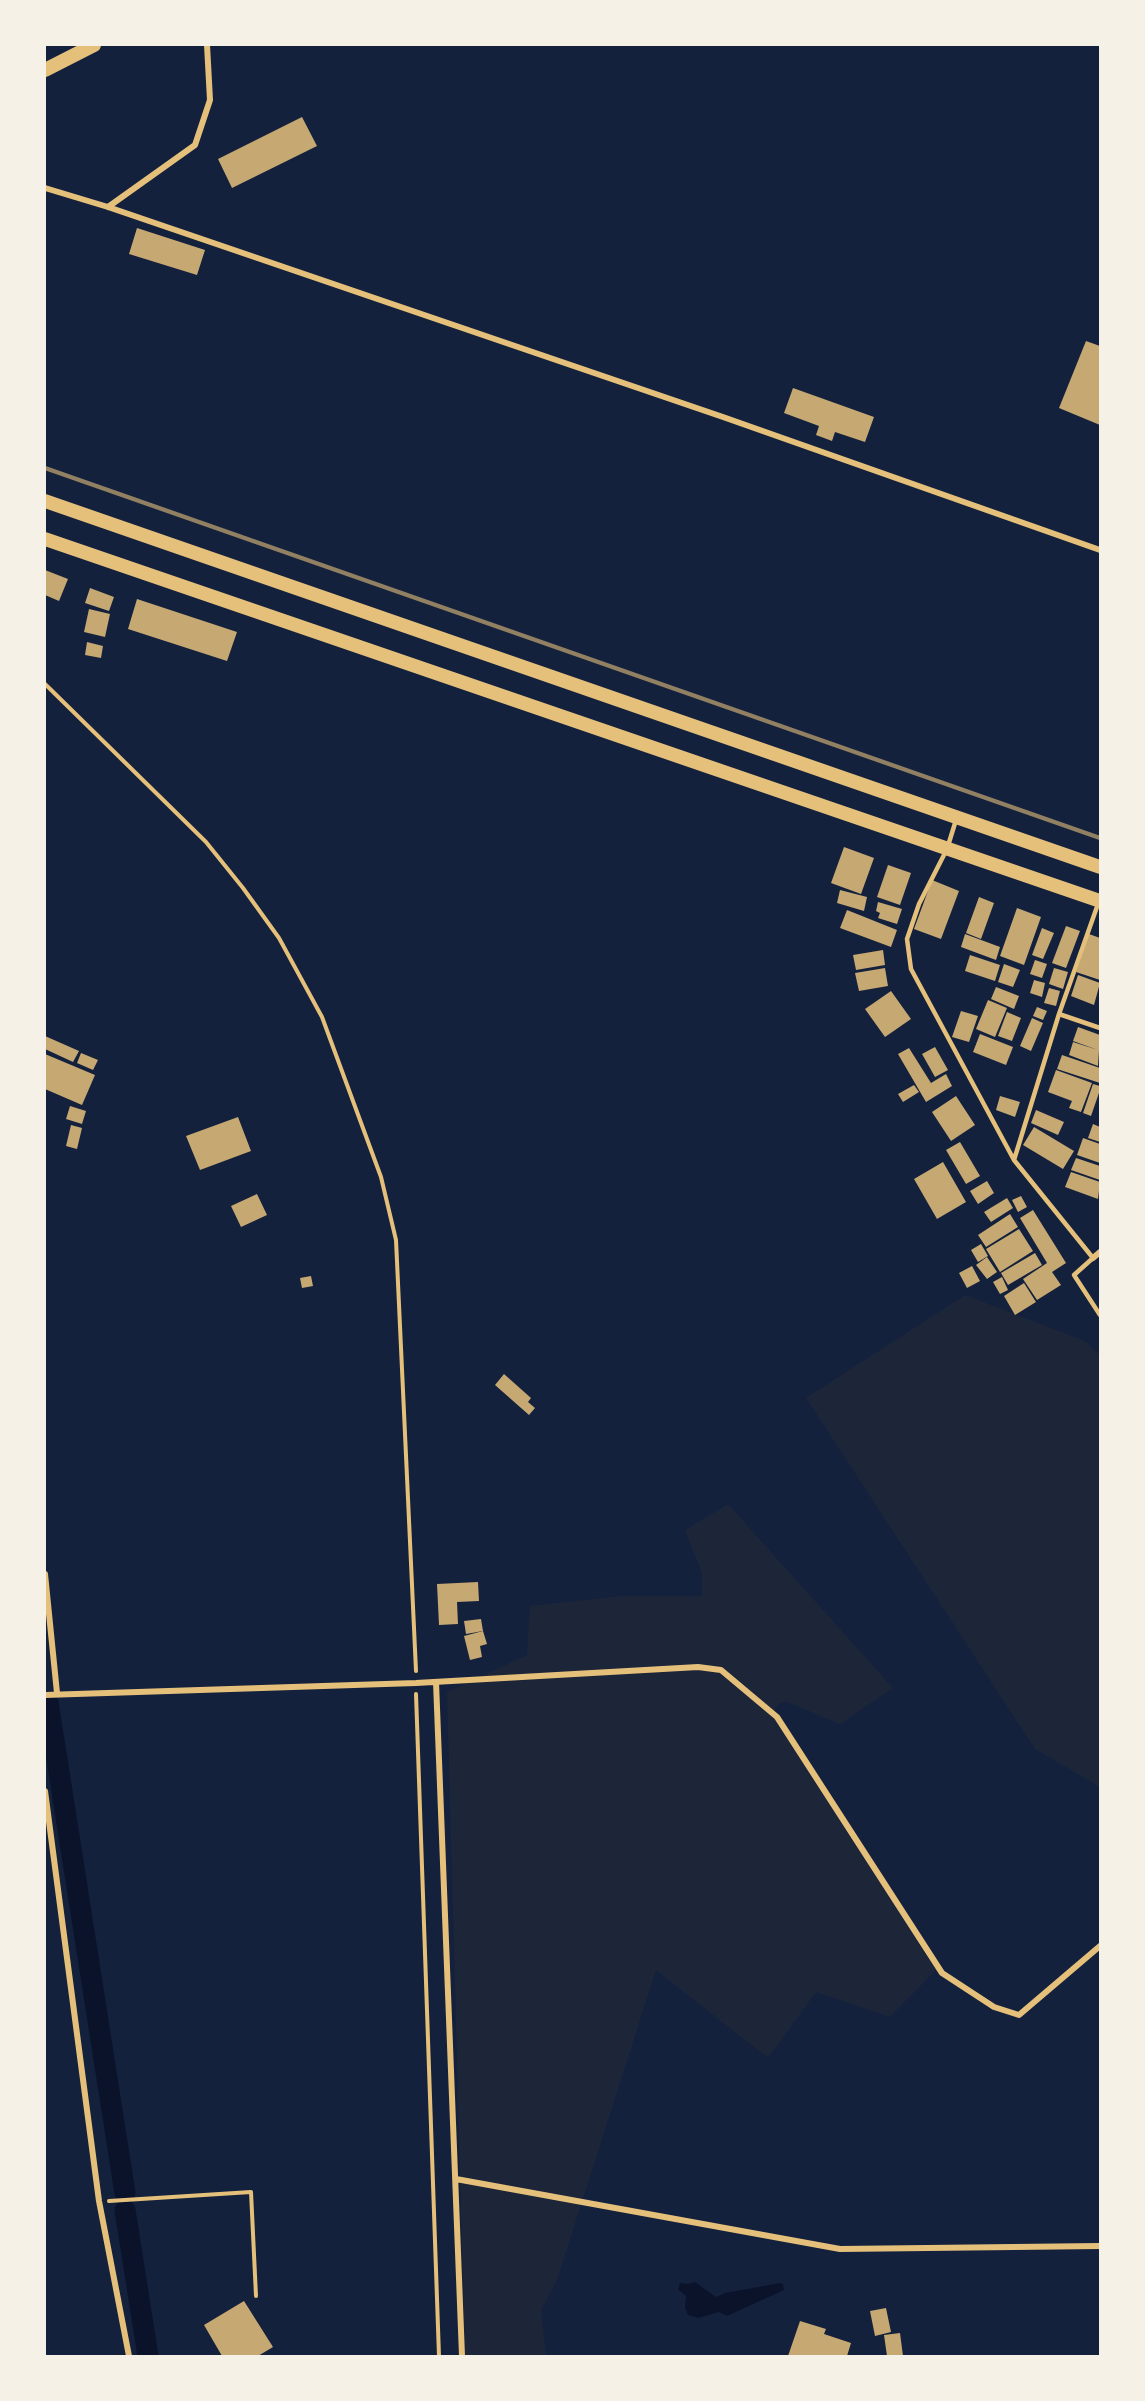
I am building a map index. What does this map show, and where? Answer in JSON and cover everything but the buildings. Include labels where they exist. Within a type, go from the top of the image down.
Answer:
[{"type":"main road","points":[[45,70],[94,45]]},
{"type":"main road","points":[[45,501],[1100,867]]},
{"type":"main road","points":[[45,539],[1100,901]]},
{"type":"street","points":[[108,207],[195,146],[210,100],[207,45]]},
{"type":"street","points":[[45,188],[108,207],[734,421],[1100,550]]},
{"type":"street","points":[[1093,1258],[1100,1252]]},
{"type":"street","points":[[45,1574],[57,1693]]},
{"type":"street","points":[[45,1695],[416,1683],[698,1667],[721,1670],[777,1717],[942,1973],[994,2007],[1019,2015],[1100,1946]]},
{"type":"street","points":[[436,1682],[462,2356]]},
{"type":"street","points":[[45,1791],[99,2201],[129,2356]]},
{"type":"street","points":[[456,2179],[840,2249],[1100,2246]]},
{"type":"lane","points":[[956,818],[947,849],[920,904],[907,939],[911,969],[1014,1160],[1093,1258],[1074,1275],[1100,1315]]},
{"type":"lane","points":[[1014,1160],[1059,1014],[1100,901]]},
{"type":"lane","points":[[1059,1014],[1100,1028]]},
{"type":"path","points":[[45,684],[206,842],[279,938],[322,1017],[381,1177],[396,1240],[416,1683],[439,2356]]},
{"type":"path","points":[[99,2201],[250,2192],[256,2296]]},
{"type":"shaded area","points":[[965,1295],[1085,1341],[1100,1355],[1100,1787],[1035,1749],[806,1398]]},
{"type":"shaded area","points":[[728,1504],[893,1688],[840,1724],[787,1702],[781,1702],[777,1706],[774,1719],[936,1970],[890,2017],[816,1992],[768,2058],[656,1970],[557,2280],[541,2310],[546,2356],[465,2356],[447,1692],[527,1655],[530,1606],[622,1596],[702,1596],[702,1573],[685,1530]]},
{"type":"shaded area","points":[[695,2282],[716,2297],[725,2293],[780,2283],[783,2284],[784,2290],[727,2316],[719,2312],[698,2318],[688,2315],[685,2307],[686,2296],[678,2289],[680,2283]]},
{"type":"waterway","points":[[48,1702],[125,2193]]},
{"type":"waterway","points":[[125,2210],[148,2356]]},
{"type":"railway","points":[[45,468],[1100,838]]}]
